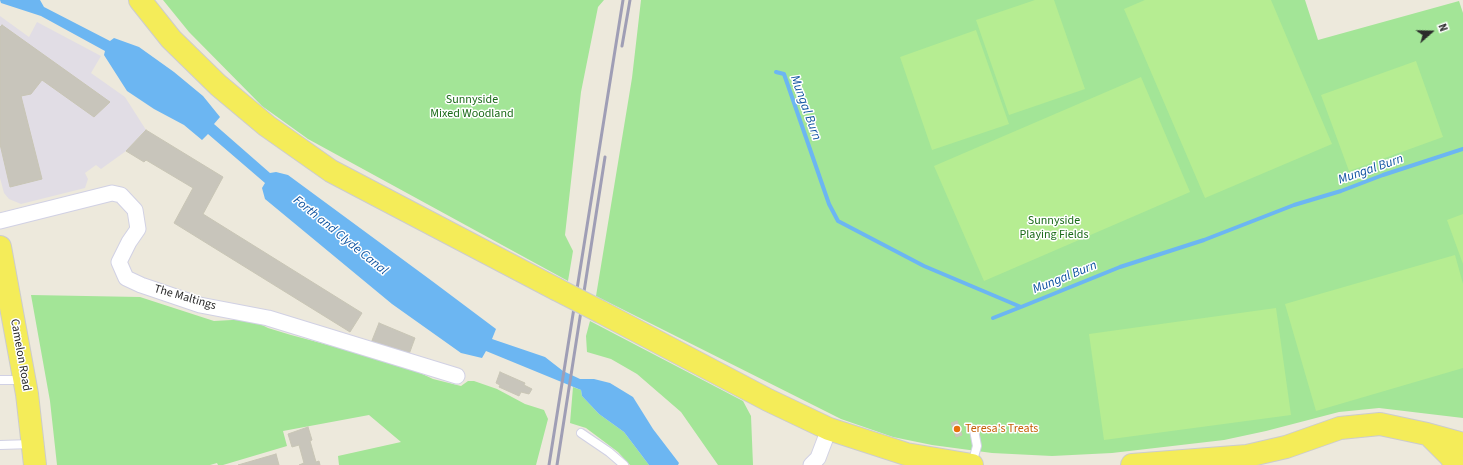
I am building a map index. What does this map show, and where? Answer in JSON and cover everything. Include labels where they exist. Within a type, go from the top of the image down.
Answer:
[{"type":"main road","points":[[140,0],[171,39],[218,85],[267,126],[331,171],[768,400],[829,429],[906,454],[972,465]]},
{"type":"main road","name":"Camelon Road","points":[[0,247],[24,380],[34,454]]},
{"type":"main road","points":[[1132,465],[1247,456],[1286,447],[1340,428],[1380,424],[1427,434],[1463,444]]},
{"type":"main road","points":[[1427,434],[1450,456],[1457,465],[1463,451]]},
{"type":"street","name":"The Maltings","points":[[0,221],[112,193],[121,195],[135,210],[138,229],[129,242],[120,262],[126,278],[141,285],[195,304],[268,318],[457,376]]},
{"type":"street","points":[[811,465],[818,458],[829,429]]},
{"type":"lane","points":[[0,380],[24,380]]},
{"type":"lane","points":[[972,465],[977,446],[974,430]]},
{"type":"lane","points":[[581,433],[610,452],[624,465]]},
{"type":"lane","points":[[0,445],[34,454]]},
{"type":"shaded area","points":[[0,16],[29,37],[37,22],[101,56],[91,73],[125,97],[146,130],[126,151],[101,169],[96,165],[85,173],[88,179],[85,188],[21,204],[9,199],[4,193],[0,178]]},
{"type":"green space","name":"Sunnyside Mixed Woodland","points":[[163,0],[604,0],[598,7],[581,92],[565,235],[573,251],[568,281],[308,139],[262,106],[189,32]]},
{"type":"green space","name":"Sunnyside Playing Fields","points":[[641,0],[1305,0],[1318,40],[1459,1],[1463,13],[1463,418],[1379,408],[1339,412],[1224,440],[1112,453],[1052,456],[992,453],[932,445],[893,437],[841,419],[596,296],[632,78]]},
{"type":"green space","points":[[1035,0],[1054,0],[1085,89],[1009,115],[976,20]]},
{"type":"green space","points":[[1145,0],[1271,0],[1332,144],[1205,198],[1124,9]]},
{"type":"green space","points":[[976,30],[1009,124],[932,150],[900,57]]},
{"type":"green space","points":[[1416,61],[1443,137],[1349,171],[1321,95]]},
{"type":"green space","points":[[1141,77],[1190,192],[984,281],[934,166]]},
{"type":"green space","points":[[1463,214],[1463,264],[1447,220]]},
{"type":"green space","points":[[1455,255],[1463,284],[1463,368],[1316,411],[1285,304]]},
{"type":"green space","points":[[31,295],[140,297],[214,321],[250,319],[268,328],[291,335],[403,365],[433,379],[461,386],[468,381],[474,381],[497,389],[525,404],[544,410],[548,419],[536,465],[339,465],[338,456],[401,442],[369,415],[283,431],[287,446],[223,465],[218,465],[217,463],[210,465],[57,465],[50,401]]},
{"type":"green space","points":[[1276,308],[1291,415],[1104,440],[1089,334]]},
{"type":"green space","points":[[590,321],[743,401],[751,416],[753,465],[718,465],[681,412],[637,374],[611,359],[587,352],[586,336]]},
{"type":"green space","points":[[573,387],[581,390],[582,396],[599,414],[624,432],[649,465],[630,465],[618,452],[586,428],[570,423]]},
{"type":"water","name":"Forth and Clyde Canal","points":[[0,0],[40,0],[44,7],[110,41],[114,38],[139,47],[174,72],[203,96],[220,117],[214,124],[270,173],[276,172],[288,175],[432,281],[496,329],[492,339],[545,357],[563,371],[580,379],[594,379],[610,383],[633,397],[653,429],[679,463],[678,465],[649,465],[624,432],[599,414],[582,396],[581,390],[486,351],[482,358],[461,353],[392,304],[265,199],[262,188],[265,183],[208,134],[202,140],[184,125],[154,109],[127,91],[104,55],[105,51],[41,16],[1,3]]},
{"type":"building","points":[[2,25],[110,102],[94,117],[42,80],[31,94],[21,96],[42,179],[10,187],[0,144],[0,27]]},
{"type":"building","points":[[146,130],[223,177],[203,214],[362,313],[350,332],[174,223],[193,188],[146,160],[144,162],[126,151]]},
{"type":"building","points":[[379,323],[415,338],[408,357],[371,343]]},
{"type":"building","points":[[500,372],[525,383],[524,385],[532,389],[529,394],[521,392],[519,396],[499,387],[500,385],[496,383]]},
{"type":"building","name":"Teresa's Treats","points":[[957,421],[962,435],[956,437],[951,423]]},
{"type":"building","points":[[308,427],[316,462],[319,461],[320,465],[299,465],[304,463],[299,445],[292,447],[288,434]]},
{"type":"building","points":[[276,454],[279,465],[238,465]]},
{"type":"waterway","name":"Mungal Burn","points":[[776,72],[784,74],[829,204],[838,221],[924,266],[1021,307],[1120,267],[1204,240],[1294,205],[1341,191],[1383,175],[1463,149]]},
{"type":"waterway","points":[[993,318],[1021,307]]},
{"type":"railway","points":[[549,465],[623,0]]},
{"type":"railway","points":[[622,46],[630,0]]},
{"type":"railway","points":[[557,465],[605,157]]},
{"type":"place","name":"Teresa's Treats","points":[[957,429]]}]
